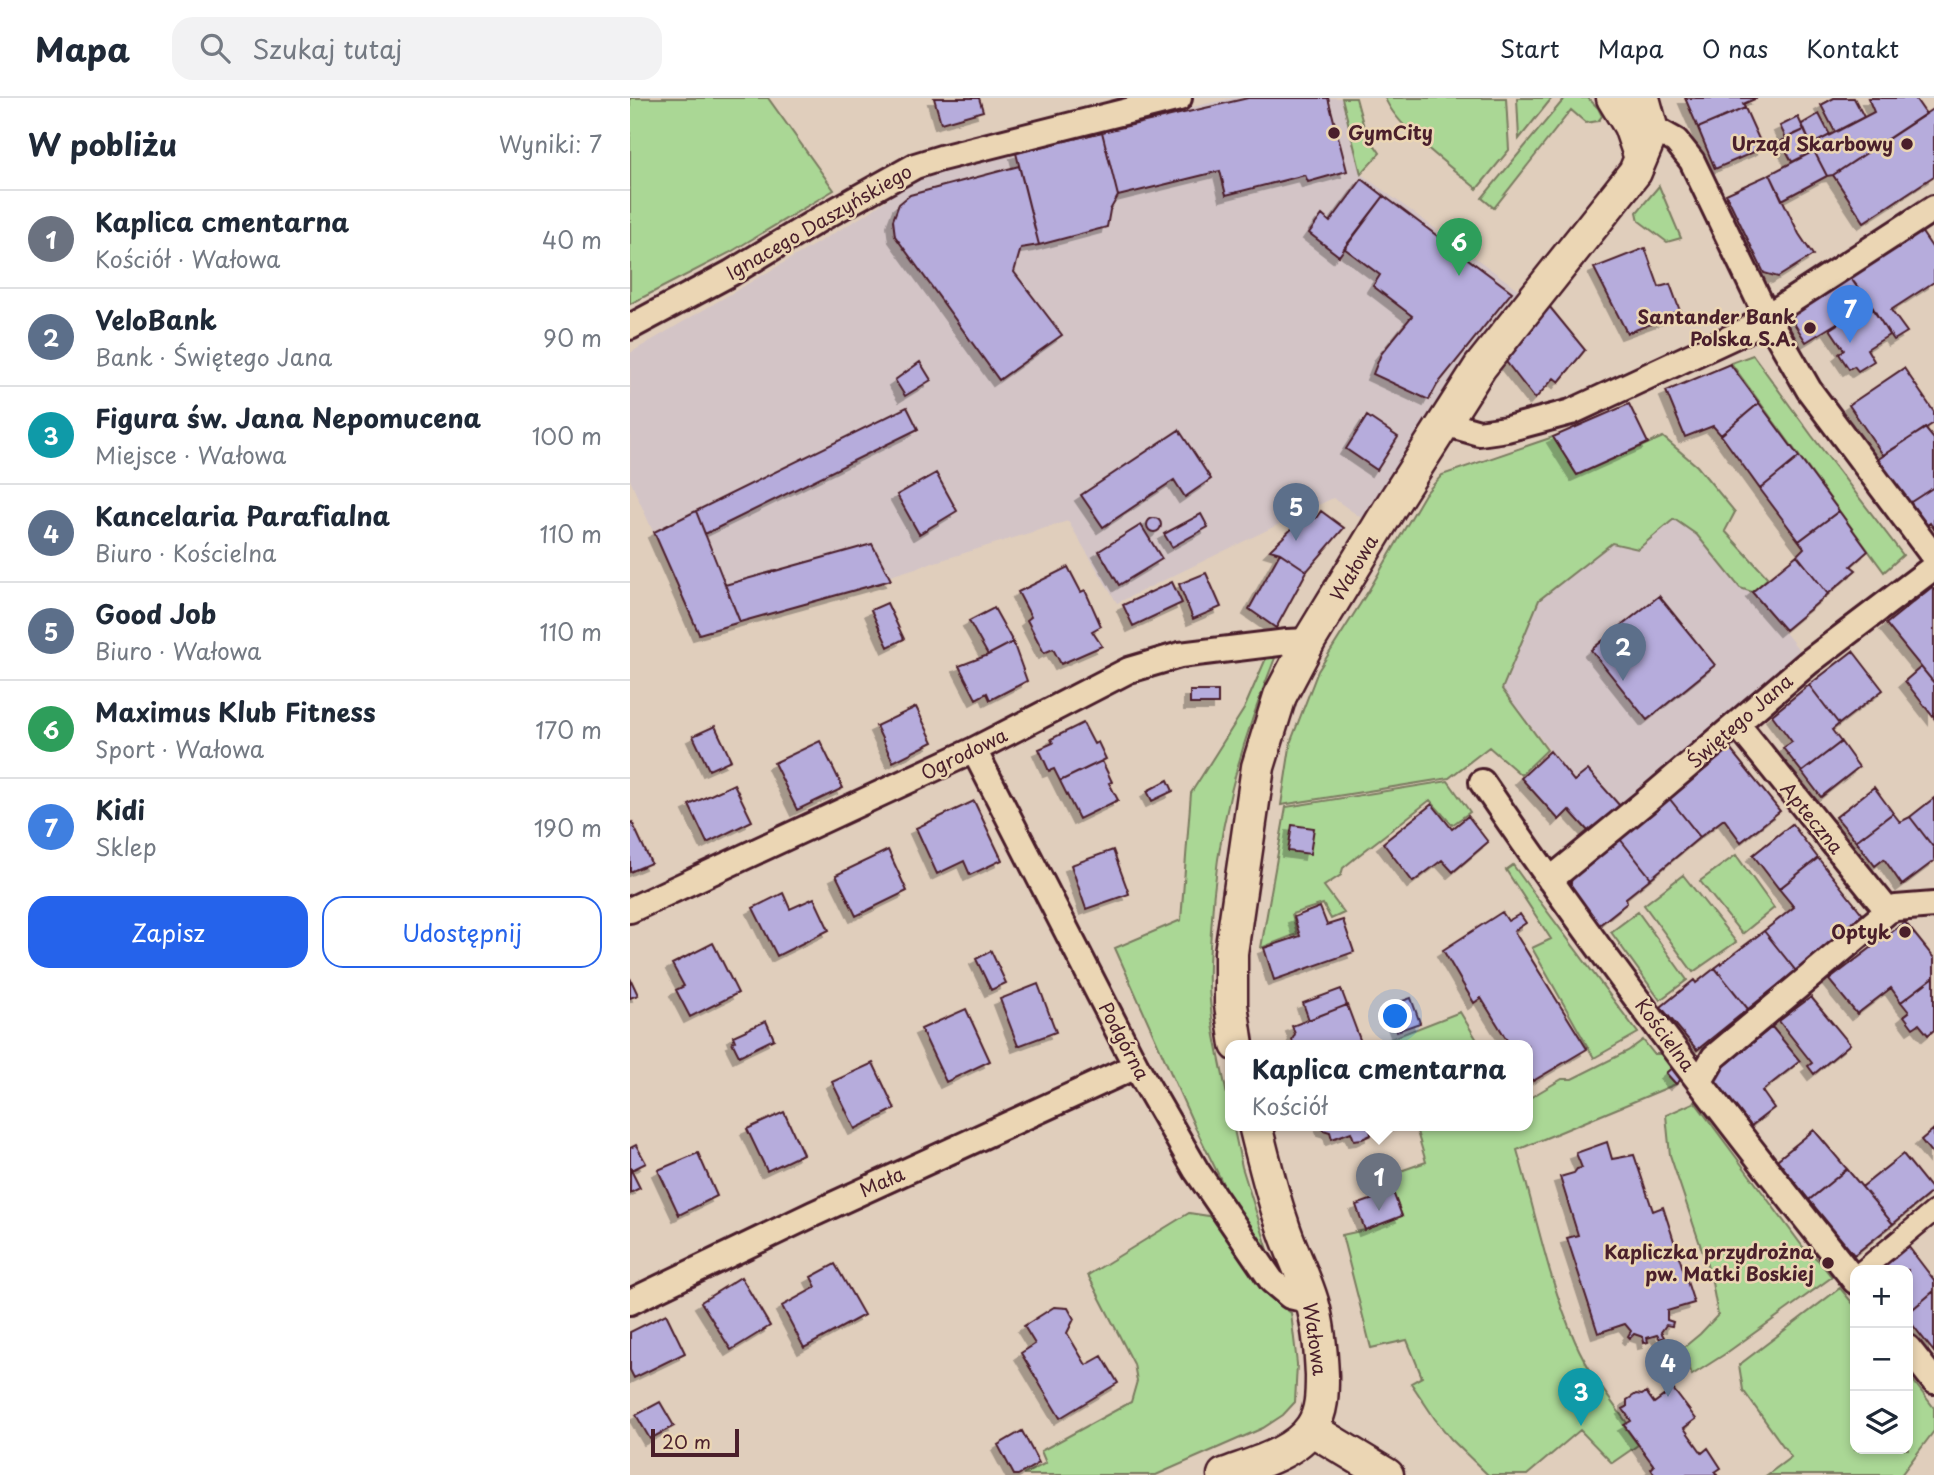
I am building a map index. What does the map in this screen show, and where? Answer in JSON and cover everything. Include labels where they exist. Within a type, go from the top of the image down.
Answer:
[{"type":"street","name":"Ignacego Daszyńskiego","points":[[630,327],[731,273],[915,166],[1179,98]]},
{"type":"street","points":[[1613,98],[1630,126],[1641,158]]},
{"type":"street","points":[[1647,112],[1692,161],[1767,317],[1809,390],[1934,557]]},
{"type":"street","name":"Wałowa","points":[[1236,1040],[1231,1005],[1231,953],[1258,767],[1280,696],[1310,641],[1480,367],[1635,172],[1648,142],[1647,112]]},
{"type":"street","points":[[1444,423],[1479,433],[1507,429],[1571,412],[1743,332],[1934,208]]},
{"type":"street","name":"Świętego Jana","points":[[1550,880],[1809,662],[1934,567]]},
{"type":"street","name":"Ogrodowa","points":[[630,910],[974,750],[1129,670],[1180,655],[1310,641]]},
{"type":"street","name":"Apteczna","points":[[1737,724],[1888,911]]},
{"type":"street","name":"Podgórna","points":[[974,750],[1136,1066],[1196,1170],[1272,1281],[1290,1296],[1311,1301]]},
{"type":"street","name":"Kościelna","points":[[1482,782],[1550,880],[1700,1081],[1850,1269]]},
{"type":"street","points":[[1700,1081],[1714,1057],[1888,911],[1934,905]]},
{"type":"street","name":"Mała","points":[[630,1302],[813,1214],[1136,1066]]},
{"type":"street","name":"Wałowa","points":[[1257,1131],[1282,1224],[1317,1323],[1322,1388],[1320,1406],[1311,1429]]},
{"type":"street","points":[[1870,1265],[1934,1211]]},
{"type":"street","points":[[1913,1354],[1934,1381]]},
{"type":"street","points":[[1224,1475],[1290,1447],[1311,1429],[1387,1475]]},
{"type":"shaded area","points":[[1233,98],[1342,98],[1361,174],[1523,293],[1363,519],[1333,498],[1117,603],[1068,521],[699,635],[630,480],[630,353],[870,212],[916,178],[1006,148]]},
{"type":"shaded area","points":[[1675,519],[1697,535],[1740,588],[1752,592],[1809,662],[1630,815],[1588,770],[1574,781],[1502,689],[1539,600],[1612,542],[1638,549]]},
{"type":"green space","points":[[630,98],[768,98],[834,190],[729,253],[630,304]]},
{"type":"green space","points":[[1342,98],[1356,98],[1365,131],[1380,153],[1361,174]]},
{"type":"green space","points":[[1385,98],[1506,98],[1509,150],[1477,189],[1413,134],[1391,110]]},
{"type":"green space","points":[[1517,98],[1552,98],[1519,139]]},
{"type":"green space","points":[[1565,98],[1588,98],[1602,116],[1598,121],[1586,123],[1571,110],[1494,208],[1482,198]]},
{"type":"green space","points":[[1659,186],[1681,238],[1667,242],[1639,221],[1637,212]]},
{"type":"green space","points":[[1753,355],[1903,555],[1884,572],[1731,363]]},
{"type":"green space","points":[[1553,437],[1577,475],[1663,437],[1697,466],[1735,512],[1725,531],[1768,578],[1752,592],[1740,588],[1697,535],[1674,519],[1638,549],[1612,543],[1539,600],[1502,689],[1547,750],[1521,775],[1489,747],[1449,778],[1281,805],[1291,741],[1318,671],[1425,494],[1442,475]]},
{"type":"green space","points":[[1267,656],[1275,658],[1250,726],[1231,792],[1218,860],[1209,958],[1210,1000],[1225,1087],[1225,1131],[1234,1131],[1242,1167],[1274,1269],[1238,1218],[1115,948],[1181,920],[1191,793],[1244,709]]},
{"type":"green space","points":[[1448,781],[1470,812],[1452,825],[1430,800],[1343,868],[1341,875],[1324,886],[1344,913],[1331,919],[1323,904],[1292,914],[1297,934],[1261,948],[1286,807]]},
{"type":"green space","points":[[1736,855],[1774,908],[1742,934],[1700,881]]},
{"type":"green space","points":[[1513,865],[1638,1033],[1594,1058],[1532,948],[1551,939],[1506,870]]},
{"type":"green space","points":[[1683,875],[1736,942],[1693,972],[1644,905]]},
{"type":"green space","points":[[1638,912],[1687,980],[1660,1000],[1611,932]]},
{"type":"green space","points":[[1460,1012],[1477,1040],[1388,1040]]},
{"type":"green space","points":[[1643,1040],[1654,1054],[1665,1054],[1674,1066],[1666,1073],[1676,1084],[1517,1150],[1550,1271],[1575,1341],[1592,1373],[1627,1423],[1624,1426],[1638,1445],[1612,1463],[1580,1430],[1527,1475],[1488,1475],[1451,1439],[1411,1383],[1422,1377],[1407,1340],[1371,1348],[1342,1235],[1365,1230],[1402,1216],[1386,1176],[1426,1162],[1417,1131],[1533,1131],[1533,1096],[1562,1079],[1572,1079],[1628,1051]]},
{"type":"green space","points":[[1695,1102],[1803,1247],[1832,1277],[1692,1375],[1683,1348],[1718,1315],[1711,1277],[1670,1155],[1666,1115]]},
{"type":"green space","points":[[1189,1213],[1215,1217],[1281,1305],[1291,1313],[1297,1364],[1295,1402],[1283,1415],[1263,1428],[1156,1475],[1023,1475],[1046,1463],[1041,1451],[1131,1402],[1137,1381],[1134,1364],[1088,1275]]},
{"type":"green space","points":[[1840,1288],[1850,1300],[1850,1454],[1913,1454],[1913,1381],[1934,1408],[1934,1431],[1901,1475],[1767,1475],[1791,1457],[1743,1390],[1739,1365]]},
{"type":"building","points":[[934,98],[979,98],[983,111],[941,123]]},
{"type":"building","points":[[1248,98],[1328,98],[1347,171],[1308,182],[1305,175],[1226,195],[1220,171],[1118,196],[1102,132]]},
{"type":"building","points":[[1685,98],[1757,98],[1743,104],[1745,108],[1698,128]]},
{"type":"building","points":[[1834,98],[1854,98],[1864,117],[1835,132],[1821,105]]},
{"type":"building","points":[[1868,98],[1915,98],[1926,114],[1833,175],[1827,176],[1811,145],[1874,112]]},
{"type":"building","points":[[1745,108],[1763,148],[1715,169],[1698,128]]},
{"type":"building","name":"Urząd Skarbowy","points":[[1934,108],[1934,176],[1864,222],[1833,175]]},
{"type":"building","points":[[1819,114],[1830,135],[1811,145],[1802,124]]},
{"type":"building","points":[[1798,117],[1804,130],[1786,138],[1780,126]]},
{"type":"building","points":[[1804,130],[1814,151],[1792,162],[1781,141]]},
{"type":"building","points":[[1102,132],[1118,196],[1110,210],[1107,227],[1039,245],[1016,153]]},
{"type":"building","points":[[1814,151],[1827,176],[1782,200],[1770,174]]},
{"type":"building","points":[[1019,166],[1039,245],[1021,248],[1014,272],[1062,335],[999,380],[895,236],[893,220],[899,204],[910,195]]},
{"type":"building","points":[[1770,174],[1799,234],[1813,255],[1778,277],[1764,273],[1726,194]]},
{"type":"building","points":[[1362,179],[1384,196],[1339,256],[1309,233],[1322,215],[1330,222]]},
{"type":"building","points":[[1384,196],[1512,292],[1437,385],[1429,400],[1373,374],[1381,354],[1412,316],[1373,286],[1380,275],[1344,248]]},
{"type":"building","points":[[1921,231],[1934,250],[1934,282],[1891,310],[1907,332],[1894,340],[1850,277]]},
{"type":"building","points":[[1645,248],[1659,287],[1670,284],[1680,311],[1627,333],[1594,268]]},
{"type":"building","points":[[1850,277],[1870,303],[1806,342],[1790,317]]},
{"type":"building","points":[[1870,303],[1889,335],[1867,349],[1874,361],[1858,371],[1854,366],[1849,369],[1839,354],[1844,350],[1830,329]]},
{"type":"building","points":[[1549,306],[1585,350],[1559,382],[1554,378],[1535,399],[1504,359]]},
{"type":"building","points":[[920,362],[931,380],[905,396],[895,380]]},
{"type":"building","points":[[1730,364],[1759,403],[1721,435],[1713,426],[1685,437],[1666,391]]},
{"type":"building","points":[[1904,368],[1934,412],[1934,423],[1883,455],[1849,405]]},
{"type":"building","points":[[1759,403],[1799,457],[1760,489],[1721,435]]},
{"type":"building","points":[[1629,404],[1648,443],[1577,475],[1553,437]]},
{"type":"building","points":[[907,407],[918,429],[705,534],[696,511]]},
{"type":"building","points":[[1367,416],[1398,437],[1377,470],[1346,449]]},
{"type":"building","points":[[1925,428],[1934,439],[1934,487],[1908,504],[1877,460]]},
{"type":"building","points":[[1179,430],[1211,479],[1185,497],[1174,480],[1103,527],[1081,495]]},
{"type":"building","points":[[1799,457],[1839,511],[1799,541],[1760,489]]},
{"type":"building","points":[[936,473],[957,511],[919,534],[897,495]]},
{"type":"building","points":[[1934,487],[1934,529],[1930,523],[1926,526],[1908,504]]},
{"type":"building","points":[[696,511],[740,622],[699,634],[654,532]]},
{"type":"building","points":[[1321,511],[1344,528],[1307,571],[1280,553],[1270,550],[1308,513],[1316,518]]},
{"type":"building","points":[[1839,511],[1868,551],[1851,566],[1856,570],[1828,594],[1797,555],[1804,548],[1799,541]]},
{"type":"building","points":[[1201,514],[1208,527],[1172,547],[1164,534]]},
{"type":"building","points":[[1154,518],[1159,520],[1159,530],[1154,532],[1149,530],[1147,525],[1149,520]]},
{"type":"building","points":[[1141,525],[1162,559],[1119,585],[1099,551]]},
{"type":"building","points":[[872,544],[891,580],[740,622],[725,585]]},
{"type":"building","points":[[1280,553],[1307,571],[1276,628],[1249,609]]},
{"type":"building","points":[[1797,555],[1828,594],[1785,630],[1752,592]]},
{"type":"building","points":[[1068,567],[1081,592],[1085,590],[1101,626],[1092,631],[1102,646],[1061,664],[1053,649],[1044,653],[1027,620],[1031,617],[1018,592]]},
{"type":"building","points":[[1206,573],[1221,607],[1193,619],[1179,584]]},
{"type":"building","points":[[1172,582],[1182,603],[1133,626],[1123,605]]},
{"type":"building","points":[[1932,587],[1934,589],[1934,683],[1886,624]]},
{"type":"building","points":[[1659,596],[1715,665],[1647,720],[1591,650]]},
{"type":"building","points":[[887,603],[904,639],[888,647],[871,610]]},
{"type":"building","points":[[994,608],[1013,642],[988,655],[969,621]]},
{"type":"building","points":[[1013,642],[1027,681],[990,700],[987,693],[976,699],[959,666]]},
{"type":"building","points":[[1853,651],[1883,690],[1839,724],[1809,685]]},
{"type":"building","points":[[1921,667],[1934,683],[1934,718],[1905,681]]},
{"type":"building","points":[[1809,685],[1839,724],[1832,730],[1841,742],[1802,772],[1783,748],[1792,742],[1772,715]]},
{"type":"building","points":[[1190,691],[1218,691],[1218,704],[1190,704]]},
{"type":"building","points":[[916,707],[933,742],[893,762],[876,726]]},
{"type":"building","points":[[1083,723],[1094,744],[1098,742],[1106,759],[1060,781],[1054,769],[1049,771],[1039,749],[1053,743],[1051,739]]},
{"type":"building","points":[[715,726],[731,760],[709,770],[693,736]]},
{"type":"building","points":[[820,741],[843,788],[797,810],[774,763]]},
{"type":"building","points":[[1841,742],[1859,767],[1821,797],[1802,772]]},
{"type":"building","points":[[1730,749],[1780,811],[1741,842],[1724,819],[1700,837],[1669,798]]},
{"type":"building","points":[[1550,751],[1574,781],[1588,770],[1620,806],[1589,832],[1569,810],[1559,820],[1521,778]]},
{"type":"building","points":[[1102,761],[1118,800],[1079,819],[1060,781]]},
{"type":"building","points":[[1168,780],[1173,791],[1152,801],[1147,791]]},
{"type":"building","points":[[734,784],[752,821],[707,843],[689,805]]},
{"type":"building","points":[[1874,787],[1893,813],[1856,841],[1836,817]]},
{"type":"building","points":[[1669,798],[1700,837],[1651,878],[1620,839]]},
{"type":"building","points":[[1934,798],[1934,848],[1910,817]]},
{"type":"building","points":[[974,801],[1002,860],[970,875],[964,861],[937,874],[916,828]]},
{"type":"building","points":[[1432,804],[1452,829],[1468,816],[1488,842],[1453,872],[1442,860],[1413,882],[1383,843]]},
{"type":"building","points":[[1893,813],[1900,822],[1910,817],[1934,848],[1934,861],[1902,885],[1884,859],[1875,866],[1856,841]]},
{"type":"building","points":[[632,822],[651,863],[630,872],[630,823]]},
{"type":"building","points":[[1792,824],[1818,858],[1779,889],[1753,855]]},
{"type":"building","points":[[1292,825],[1314,828],[1310,854],[1288,851]]},
{"type":"building","points":[[1620,839],[1651,878],[1626,898],[1627,903],[1598,926],[1570,889],[1572,876]]},
{"type":"building","points":[[888,850],[907,891],[856,916],[836,875]]},
{"type":"building","points":[[1113,850],[1129,894],[1086,909],[1071,865]]},
{"type":"building","points":[[1818,858],[1864,916],[1796,971],[1764,931],[1794,907],[1779,889]]},
{"type":"building","points":[[783,893],[790,909],[814,898],[829,930],[777,956],[753,908]]},
{"type":"building","points":[[1320,907],[1327,925],[1343,920],[1354,952],[1274,980],[1264,948],[1300,936],[1294,917]]},
{"type":"building","points":[[1502,912],[1508,921],[1520,914],[1526,923],[1514,931],[1587,1049],[1533,1081],[1533,1040],[1507,1040],[1481,998],[1474,1003],[1443,950]]},
{"type":"building","points":[[1905,922],[1934,958],[1934,977],[1901,1002],[1891,988],[1857,1014],[1829,980]]},
{"type":"building","points":[[1764,931],[1796,971],[1748,1009],[1715,968]]},
{"type":"building","points":[[713,943],[738,993],[690,1017],[676,990],[684,986],[672,964]]},
{"type":"building","points":[[991,951],[1006,983],[991,990],[976,959]]},
{"type":"building","points":[[1715,968],[1748,1009],[1697,1050],[1661,1007],[1694,980],[1696,983]]},
{"type":"building","points":[[1934,977],[1934,1030],[1928,1035],[1919,1024],[1913,1028],[1904,1016],[1909,1012],[1901,1002]]},
{"type":"building","points":[[630,978],[638,995],[630,998]]},
{"type":"building","points":[[1038,984],[1056,1032],[1018,1046],[1000,999]]},
{"type":"building","points":[[1341,989],[1347,1005],[1309,1020],[1303,1003]]},
{"type":"building","points":[[1811,997],[1850,1044],[1814,1074],[1808,1066],[1812,1063],[1779,1021]]},
{"type":"building","points":[[1411,998],[1420,1023],[1397,1031],[1388,1006]]},
{"type":"building","points":[[1347,1005],[1360,1040],[1292,1040],[1295,1034],[1292,1026]]},
{"type":"building","points":[[966,1009],[990,1061],[946,1082],[921,1029]]},
{"type":"building","points":[[766,1021],[774,1039],[739,1056],[732,1042],[735,1041],[733,1036]]},
{"type":"building","points":[[1772,1027],[1800,1061],[1762,1091],[1774,1108],[1751,1126],[1711,1077]]},
{"type":"building","points":[[873,1063],[895,1109],[855,1129],[832,1082]]},
{"type":"building","points":[[1674,1066],[1684,1077],[1676,1084],[1666,1073]]},
{"type":"building","points":[[784,1112],[803,1154],[767,1171],[747,1129]]},
{"type":"building","points":[[1934,1129],[1934,1156],[1921,1140]]},
{"type":"building","points":[[1814,1130],[1847,1169],[1809,1200],[1777,1160]]},
{"type":"building","points":[[1326,1131],[1370,1131],[1371,1135],[1354,1140],[1351,1132],[1332,1139],[1330,1132]]},
{"type":"building","points":[[1607,1142],[1612,1159],[1634,1155],[1653,1211],[1663,1207],[1694,1303],[1667,1311],[1667,1320],[1673,1322],[1672,1326],[1666,1325],[1661,1332],[1664,1337],[1660,1339],[1657,1335],[1647,1338],[1648,1342],[1644,1343],[1643,1337],[1634,1334],[1630,1338],[1628,1336],[1631,1331],[1625,1324],[1598,1333],[1567,1238],[1578,1235],[1560,1177],[1582,1168],[1576,1153]]},
{"type":"building","points":[[636,1145],[646,1163],[632,1170],[630,1148]]},
{"type":"building","points":[[698,1153],[717,1196],[679,1215],[658,1170]]},
{"type":"building","points":[[1903,1154],[1933,1191],[1893,1224],[1862,1187]]},
{"type":"building","points":[[630,1168],[640,1188],[630,1193]]},
{"type":"building","points":[[1847,1169],[1893,1224],[1854,1255],[1809,1200]]},
{"type":"building","points":[[1393,1192],[1402,1216],[1365,1230],[1356,1205]]},
{"type":"building","points":[[1908,1246],[1934,1280],[1934,1291],[1913,1309],[1913,1265],[1885,1265]]},
{"type":"building","points":[[835,1264],[864,1315],[804,1348],[782,1306],[816,1287],[811,1277]]},
{"type":"building","points":[[741,1277],[770,1326],[731,1350],[701,1302]]},
{"type":"building","points":[[1934,1291],[1934,1352],[1913,1325],[1913,1309]]},
{"type":"building","points":[[1054,1307],[1068,1308],[1074,1319],[1067,1333],[1086,1365],[1102,1356],[1118,1383],[1060,1418],[1021,1353],[1035,1344],[1024,1326]]},
{"type":"building","points":[[666,1314],[685,1353],[634,1378],[630,1370],[630,1332]]},
{"type":"building","points":[[1673,1389],[1696,1419],[1684,1428],[1702,1453],[1708,1448],[1721,1468],[1715,1472],[1717,1475],[1655,1475],[1651,1469],[1654,1466],[1624,1425],[1631,1421],[1623,1409],[1627,1407],[1627,1400],[1646,1392],[1654,1403]]},
{"type":"building","points":[[660,1402],[674,1426],[650,1439],[636,1415]]},
{"type":"building","points":[[1022,1431],[1039,1463],[1014,1475],[998,1445]]},
{"type":"place","name":"GymCity","points":[[1334,133]]},
{"type":"place","name":"Urząd Skarbowy","points":[[1907,144]]},
{"type":"place","name":"Maximus Klub Fitness","points":[[1459,276]]},
{"type":"place","name":"Santander Bank Polska S.A.","points":[[1810,328]]},
{"type":"place","name":"Kidi","points":[[1850,343]]},
{"type":"place","name":"Good Job","points":[[1296,541]]},
{"type":"place","name":"VeloBank","points":[[1623,681]]},
{"type":"place","name":"Optyk","points":[[1905,932]]},
{"type":"place","name":"Kaplica cmentarna","points":[[1379,1211]]},
{"type":"place","name":"Kapliczka przydrożna pw. Matki Boskiej","points":[[1828,1263]]},
{"type":"place","name":"Kancelaria Parafialna","points":[[1668,1397]]},
{"type":"place","name":"Figura św. Jana Nepomucena","points":[[1581,1426]]}]
